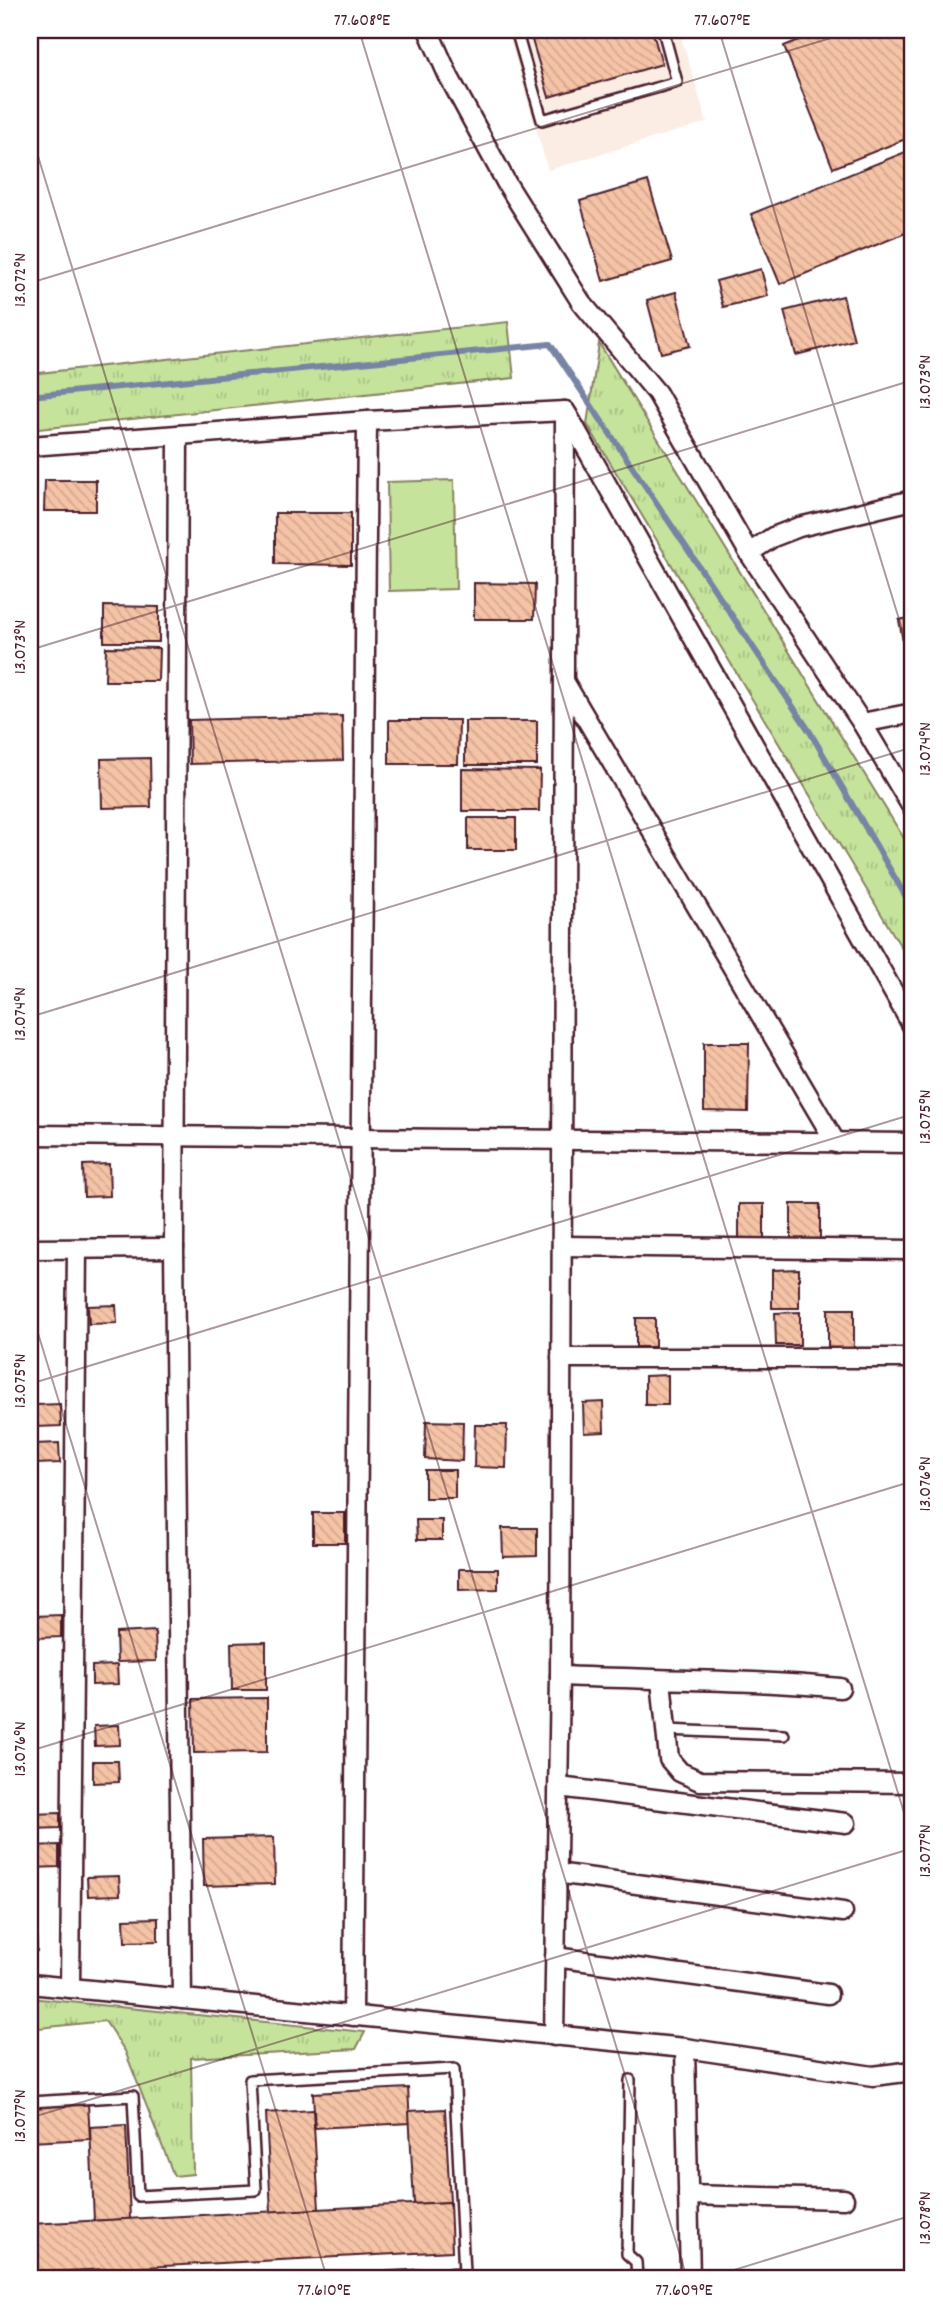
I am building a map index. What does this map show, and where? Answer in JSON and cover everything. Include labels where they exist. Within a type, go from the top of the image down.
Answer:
[{"type":"street","points":[[428,30],[449,77],[513,194],[581,302],[657,393],[750,553],[862,723],[913,809]]},
{"type":"street","points":[[30,446],[367,421],[565,411]]},
{"type":"street","points":[[554,2036],[560,1676],[565,411]]},
{"type":"street","points":[[565,411],[913,1027]]},
{"type":"street","points":[[353,2016],[367,421]]},
{"type":"street","points":[[178,435],[174,1248],[182,1999]]},
{"type":"street","points":[[750,553],[774,537],[799,527],[913,500]]},
{"type":"street","points":[[564,681],[836,1143]]},
{"type":"street","points":[[862,723],[913,713]]},
{"type":"street","points":[[30,1135],[913,1143]]},
{"type":"street","points":[[562,1246],[913,1250]]},
{"type":"street","points":[[30,1249],[174,1248]]},
{"type":"street","points":[[70,1988],[77,1249]]},
{"type":"street","points":[[562,1358],[913,1358]]},
{"type":"street","points":[[560,1676],[778,1682],[840,1688]]},
{"type":"street","points":[[661,1680],[669,1759],[680,1772],[700,1781],[913,1783]]},
{"type":"street","points":[[559,1787],[846,1823]]},
{"type":"street","points":[[556,1873],[843,1912]]},
{"type":"street","points":[[555,1957],[828,1994]]},
{"type":"street","points":[[30,1984],[685,2049],[873,2076],[913,2071]]},
{"type":"street","points":[[685,2049],[690,2278]]},
{"type":"street","points":[[688,2195],[844,2199]]},
{"type":"lane","points":[[516,30],[542,120],[677,82],[663,30]]},
{"type":"lane","points":[[666,1730],[784,1735]]},
{"type":"lane","points":[[30,2102],[133,2096],[138,2196],[256,2190],[250,2080],[454,2069],[464,2273],[374,2278]]},
{"type":"lane","points":[[631,2081],[627,2254],[636,2262],[637,2278]]},
{"type":"shaded area","points":[[507,30],[679,30],[707,122],[548,170]]},
{"type":"green space","points":[[508,322],[514,378],[30,430],[30,374]]},
{"type":"green space","points":[[599,343],[913,853],[913,967],[587,424]]},
{"type":"green space","points":[[454,480],[456,589],[389,591],[387,482]]},
{"type":"green space","points":[[30,1998],[365,2032],[356,2049],[191,2058],[193,2174],[174,2176],[125,2051],[105,2021],[30,2029]]},
{"type":"building","points":[[529,30],[652,30],[662,64],[549,97]]},
{"type":"building","points":[[823,30],[906,30],[913,47],[913,136],[833,168],[784,46]]},
{"type":"building","points":[[913,149],[913,230],[780,284],[751,214]]},
{"type":"building","points":[[648,181],[672,261],[603,281],[580,201]]},
{"type":"building","points":[[761,269],[768,296],[723,307],[716,281]]},
{"type":"building","points":[[676,292],[690,346],[661,353],[647,300]]},
{"type":"building","points":[[843,296],[854,340],[796,355],[784,311]]},
{"type":"building","points":[[45,480],[96,480],[96,511],[44,511]]},
{"type":"building","points":[[275,513],[351,513],[351,565],[275,564]]},
{"type":"building","points":[[474,583],[535,584],[534,619],[474,619]]},
{"type":"building","points":[[104,606],[159,607],[159,642],[104,642]]},
{"type":"building","points":[[913,617],[913,679],[910,680],[899,620]]},
{"type":"building","points":[[106,647],[159,648],[158,681],[105,681]]},
{"type":"building","points":[[342,716],[343,760],[190,764],[189,720]]},
{"type":"building","points":[[389,720],[459,720],[458,764],[389,764]]},
{"type":"building","points":[[465,721],[537,721],[537,765],[465,765]]},
{"type":"building","points":[[150,758],[151,807],[102,808],[101,759]]},
{"type":"building","points":[[462,769],[540,770],[539,811],[462,811]]},
{"type":"building","points":[[468,818],[516,818],[516,850],[468,850]]},
{"type":"building","points":[[704,1043],[749,1043],[748,1112],[704,1111]]},
{"type":"building","points":[[109,1164],[110,1196],[84,1197],[83,1165]]},
{"type":"building","points":[[739,1204],[764,1204],[764,1243],[739,1243]]},
{"type":"building","points":[[791,1204],[820,1204],[820,1244],[791,1245]]},
{"type":"building","points":[[799,1269],[799,1308],[772,1308],[772,1270]]},
{"type":"building","points":[[116,1305],[117,1323],[89,1324],[88,1306]]},
{"type":"building","points":[[828,1309],[854,1309],[854,1351],[828,1351]]},
{"type":"building","points":[[800,1312],[800,1345],[776,1345],[775,1313]]},
{"type":"building","points":[[636,1318],[655,1318],[655,1347],[636,1347]]},
{"type":"building","points":[[668,1375],[668,1405],[645,1405],[645,1376]]},
{"type":"building","points":[[603,1402],[604,1432],[584,1433],[583,1403]]},
{"type":"building","points":[[60,1404],[61,1426],[36,1427],[36,1405]]},
{"type":"building","points":[[426,1421],[463,1422],[462,1461],[425,1459]]},
{"type":"building","points":[[475,1425],[507,1425],[506,1468],[474,1467]]},
{"type":"building","points":[[59,1443],[60,1463],[35,1464],[34,1444]]},
{"type":"building","points":[[425,1470],[455,1470],[455,1498],[425,1498]]},
{"type":"building","points":[[313,1513],[345,1513],[345,1543],[313,1543]]},
{"type":"building","points":[[416,1520],[442,1520],[442,1540],[417,1540]]},
{"type":"building","points":[[502,1528],[537,1528],[537,1556],[503,1557]]},
{"type":"building","points":[[459,1569],[498,1569],[498,1589],[459,1590]]},
{"type":"building","points":[[61,1615],[61,1637],[34,1638],[34,1616]]},
{"type":"building","points":[[155,1631],[156,1661],[117,1662],[116,1633]]},
{"type":"building","points":[[266,1642],[266,1690],[232,1690],[231,1643]]},
{"type":"building","points":[[117,1665],[118,1684],[92,1685],[92,1666]]},
{"type":"building","points":[[267,1698],[267,1752],[194,1753],[193,1699]]},
{"type":"building","points":[[119,1725],[120,1745],[95,1746],[94,1726]]},
{"type":"building","points":[[93,1761],[118,1761],[119,1782],[93,1783]]},
{"type":"building","points":[[60,1813],[60,1828],[32,1829],[32,1814]]},
{"type":"building","points":[[274,1837],[275,1884],[204,1886],[203,1839]]},
{"type":"building","points":[[59,1845],[59,1867],[31,1868],[30,1846]]},
{"type":"building","points":[[119,1876],[120,1895],[88,1896],[87,1877]]},
{"type":"building","points":[[158,1918],[158,1941],[125,1942],[124,1919]]},
{"type":"building","points":[[30,1932],[36,1932],[37,1951],[30,1951]]},
{"type":"building","points":[[408,2088],[410,2123],[315,2128],[313,2093]]},
{"type":"building","points":[[88,2104],[90,2139],[30,2142],[30,2107]]},
{"type":"building","points":[[445,2109],[450,2202],[414,2204],[409,2111]]},
{"type":"building","points":[[313,2110],[319,2209],[271,2212],[266,2113]]},
{"type":"building","points":[[126,2125],[130,2219],[94,2221],[90,2127]]},
{"type":"building","points":[[450,2202],[452,2251],[30,2273],[30,2224]]},
{"type":"waterway","points":[[30,396],[550,344],[810,732],[913,909]]}]
